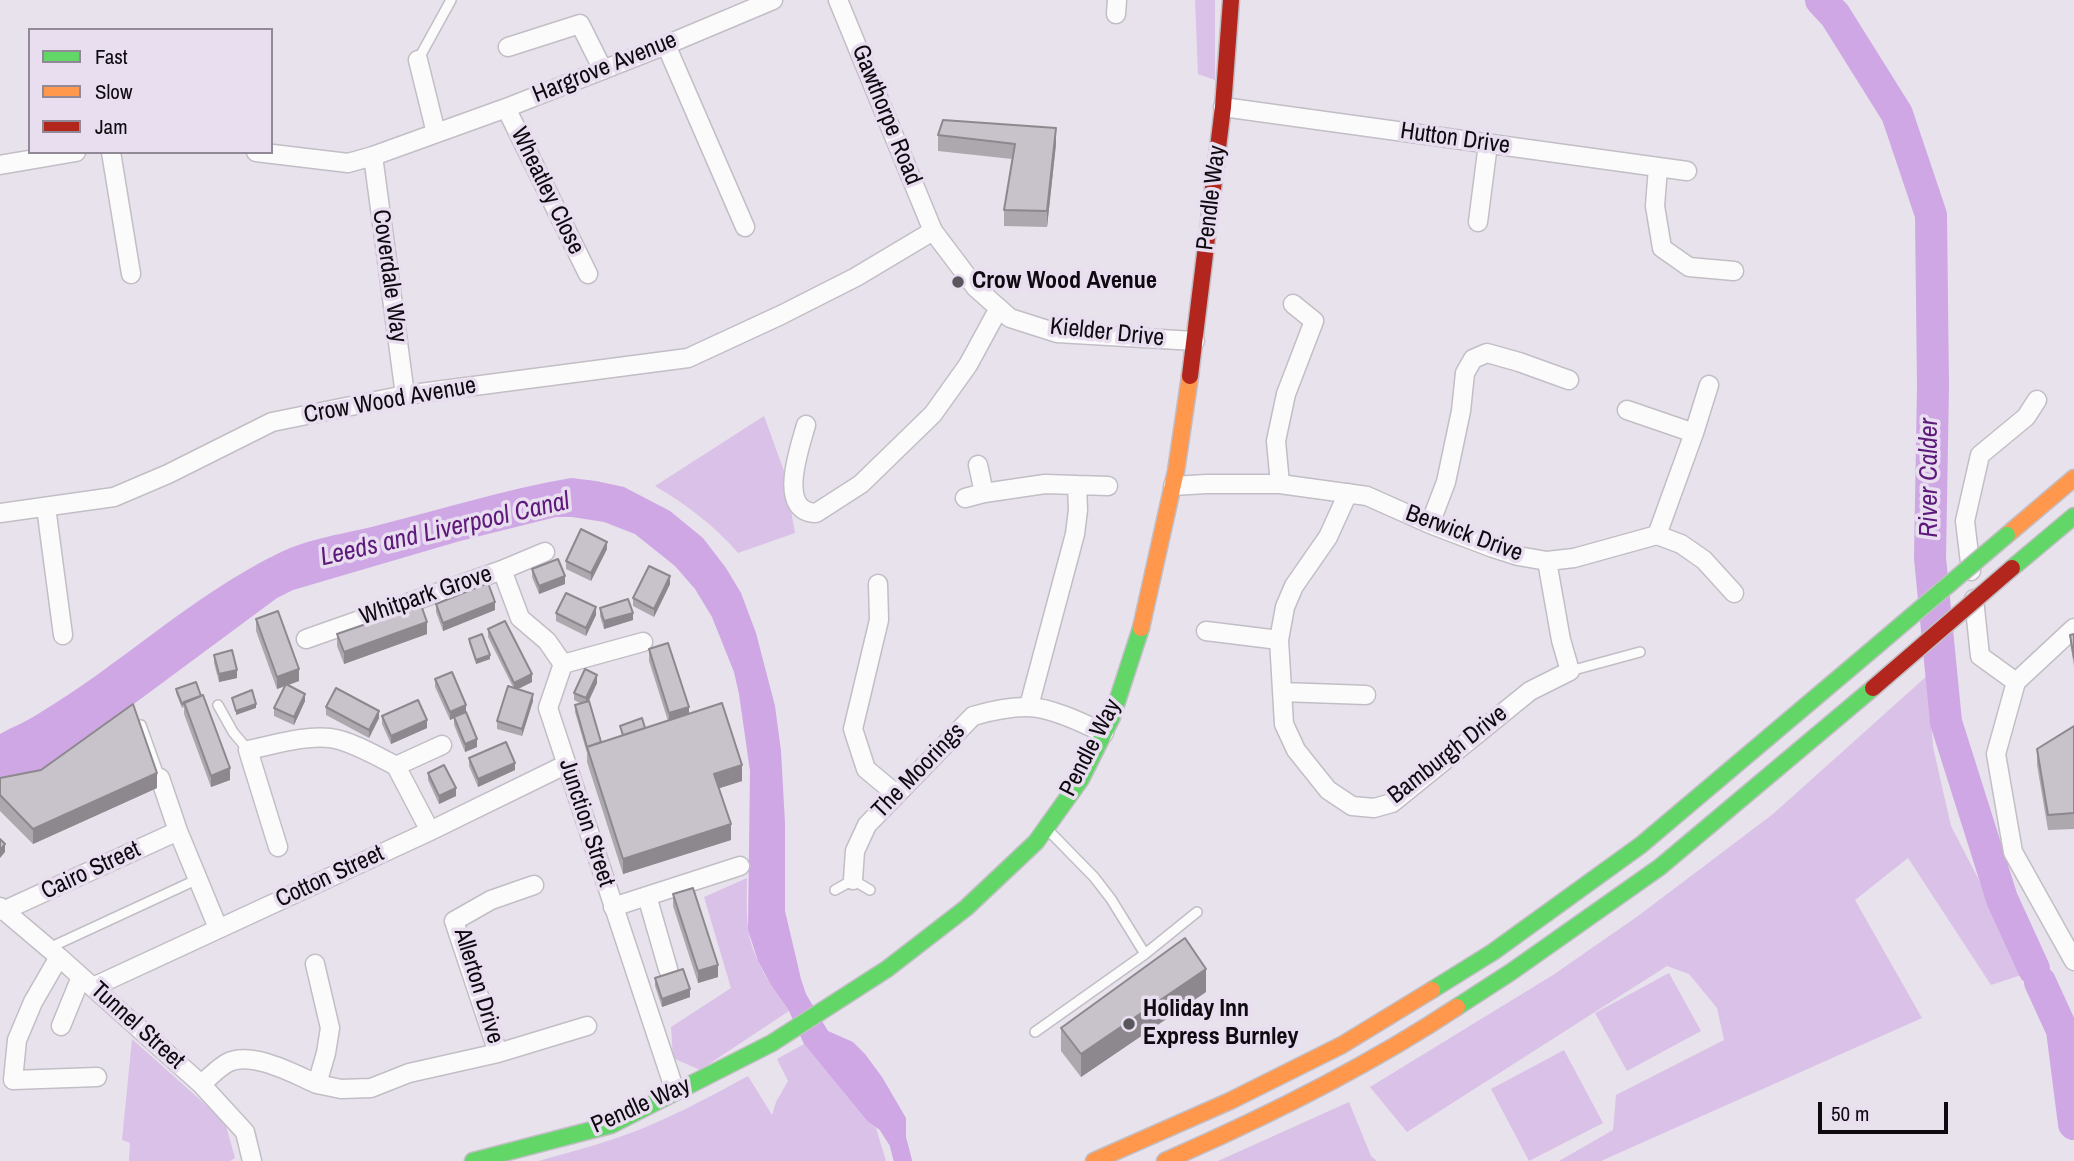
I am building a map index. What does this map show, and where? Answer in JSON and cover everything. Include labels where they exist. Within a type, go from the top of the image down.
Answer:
[{"type":"main road","name":"Pendle Way","points":[[473,1161],[611,1125],[772,1044],[887,969],[966,908],[1036,842],[1081,779],[1112,717],[1141,629],[1172,486],[1195,341],[1223,107],[1231,0]]},
{"type":"main road","points":[[1094,1161],[1230,1101],[1342,1045],[1493,952],[1641,845],[2074,478]]},
{"type":"main road","points":[[1165,1161],[1250,1124],[1357,1068],[1424,1029],[1511,972],[1660,867],[2074,516]]},
{"type":"street","name":"Hargrove Avenue","points":[[273,154],[348,163],[373,156],[506,108],[773,0]]},
{"type":"street","name":"Gawthorpe Road","points":[[838,0],[933,231]]},
{"type":"street","points":[[508,47],[580,24],[603,70]]},
{"type":"street","points":[[666,45],[745,227]]},
{"type":"street","points":[[418,60],[436,133]]},
{"type":"street","name":"Hutton Drive","points":[[1223,107],[1687,171]]},
{"type":"street","name":"Wheatley Close","points":[[506,108],[588,274]]},
{"type":"street","points":[[1478,222],[1488,144]]},
{"type":"street","points":[[0,165],[64,154]]},
{"type":"street","points":[[111,154],[131,274]]},
{"type":"street","name":"Coverdale Way","points":[[373,156],[405,395]]},
{"type":"street","points":[[1658,167],[1655,206],[1662,248],[1689,267],[1734,271]]},
{"type":"street","name":"Kielder Drive","points":[[933,231],[976,288],[1010,318],[1057,333],[1195,341]]},
{"type":"street","name":"Crow Wood Avenue","points":[[0,512],[114,497],[168,474],[271,422],[405,395],[688,358],[831,290],[933,231]]},
{"type":"street","points":[[1280,484],[1276,441],[1286,394],[1314,321],[1293,304]]},
{"type":"street","points":[[807,425],[796,459],[794,495],[801,508],[808,513],[816,513],[861,484],[933,414],[968,365],[999,308]]},
{"type":"street","points":[[1430,524],[1446,482],[1461,411],[1465,373],[1473,359],[1487,353],[1569,380]]},
{"type":"street","points":[[1709,385],[1657,534],[1681,544],[1704,560],[1734,593]]},
{"type":"street","points":[[2016,682],[1980,656],[1965,521],[1980,455],[2026,417],[2037,400]]},
{"type":"street","points":[[1627,410],[1694,433]]},
{"type":"street","points":[[978,465],[984,493]]},
{"type":"street","name":"Berwick Drive","points":[[1172,486],[1280,484],[1367,496],[1493,548],[1547,561],[1574,558],[1657,534]]},
{"type":"street","points":[[965,498],[1034,485],[1108,486]]},
{"type":"street","points":[[1029,706],[1075,534],[1077,485]]},
{"type":"street","name":"Bamburgh Drive","points":[[1348,493],[1328,537],[1294,586],[1285,607],[1279,640],[1284,724],[1296,750],[1328,790],[1352,806],[1374,808],[1392,803],[1530,691],[1570,671]]},
{"type":"street","points":[[46,507],[63,635]]},
{"type":"street","name":"Whitpark Grove","points":[[306,639],[502,570],[545,552]]},
{"type":"street","points":[[1547,561],[1561,640],[1570,671]]},
{"type":"street","points":[[502,570],[520,618],[547,641],[563,664],[643,642]]},
{"type":"street","points":[[878,584],[879,620],[853,729],[866,769],[895,794]]},
{"type":"street","points":[[2074,628],[2016,682],[1996,754],[2013,852],[2074,961]]},
{"type":"street","points":[[1206,631],[1279,640]]},
{"type":"street","name":"Junction Street","points":[[563,664],[548,708],[675,1091]]},
{"type":"street","points":[[1282,692],[1366,695]]},
{"type":"street","name":"The Moorings","points":[[853,880],[855,850],[867,825],[973,716],[1029,706],[1074,718],[1104,733]]},
{"type":"street","points":[[278,847],[248,750],[307,739],[332,738],[396,766],[430,831]]},
{"type":"street","points":[[396,766],[442,745]]},
{"type":"street","name":"Cotton Street","points":[[87,982],[218,929],[567,764]]},
{"type":"street","points":[[160,778],[178,831],[218,929]]},
{"type":"street","name":"Cairo Street","points":[[2,909],[178,831]]},
{"type":"street","points":[[614,907],[740,866]]},
{"type":"street","name":"Allerton Drive","points":[[498,1052],[454,921],[491,900],[534,885]]},
{"type":"street","points":[[647,896],[668,969]]},
{"type":"street","name":"Tunnel Street","points":[[2,909],[201,1084],[245,1132],[252,1161]]},
{"type":"street","points":[[54,953],[17,1040],[13,1080],[97,1077]]},
{"type":"street","points":[[314,964],[330,1028],[317,1084]]},
{"type":"street","points":[[61,1026],[87,982]]},
{"type":"street","name":"Allerton Drive","points":[[201,1084],[228,1062],[252,1060],[280,1068],[317,1084],[341,1089],[371,1088],[409,1073],[498,1052],[587,1026]]},
{"type":"lane","points":[[418,60],[451,0]]},
{"type":"lane","points":[[1570,671],[1640,652]]},
{"type":"lane","points":[[218,705],[233,732],[248,750]]},
{"type":"lane","points":[[141,724],[160,778]]},
{"type":"lane","points":[[1046,828],[1094,877],[1145,954]]},
{"type":"lane","points":[[54,953],[198,879]]},
{"type":"lane","points":[[835,890],[853,880],[870,890]]},
{"type":"lane","points":[[1035,1032],[1145,954],[1197,912]]},
{"type":"shaded area","points":[[1195,0],[1215,0],[1215,80],[1198,74]]},
{"type":"shaded area","points":[[764,416],[784,471],[795,533],[738,553],[700,516],[655,486]]},
{"type":"shaded area","points":[[1928,675],[1933,747],[1951,826],[2027,973],[1991,985],[1908,858],[1855,900],[1922,1018],[1601,1161],[1559,1161],[1613,1130],[1616,1095],[1724,1040],[1717,1008],[1689,974],[1667,966],[1407,1132],[1370,1087],[1553,975],[1638,916],[1773,814]]},
{"type":"shaded area","points":[[747,878],[747,921],[753,950],[763,972],[789,1011],[700,1070],[673,1058],[671,1027],[731,988],[704,897]]},
{"type":"shaded area","points":[[1669,973],[1701,1031],[1627,1071],[1595,1013]]},
{"type":"shaded area","points":[[132,1039],[225,1122],[235,1158],[230,1161],[129,1161],[130,1143],[122,1140]]},
{"type":"shaded area","points":[[804,1044],[868,1122],[876,1128],[886,1161],[538,1161],[641,1129],[748,1076],[772,1115],[788,1081],[777,1059]]},
{"type":"shaded area","points":[[1564,1050],[1603,1123],[1529,1161],[1491,1089]]},
{"type":"shaded area","points":[[1349,1102],[1371,1156],[1377,1161],[1218,1161]]},
{"type":"water","points":[[571,478],[624,487],[670,511],[703,538],[741,593],[756,633],[775,706],[781,751],[785,823],[785,911],[801,979],[806,994],[828,1031],[853,1042],[882,1077],[906,1118],[906,1139],[898,1142],[868,1122],[804,1044],[789,1011],[758,961],[748,930],[750,771],[734,672],[712,617],[695,589],[675,566],[635,534],[604,522],[556,517],[460,541],[293,590],[277,598],[50,766],[34,775],[0,779],[0,734],[68,695],[214,590],[277,554],[314,540],[499,493]]},
{"type":"building","points":[[943,120],[1056,128],[1047,211],[1004,210],[1015,144],[938,135]]},
{"type":"building","points":[[581,529],[607,542],[591,573],[566,561]]},
{"type":"building","points":[[558,559],[565,576],[539,586],[532,569]]},
{"type":"building","points":[[649,566],[670,576],[654,609],[633,598]]},
{"type":"building","points":[[488,583],[495,602],[443,623],[436,604]]},
{"type":"building","points":[[566,593],[596,607],[586,628],[556,613]]},
{"type":"building","points":[[628,599],[633,613],[604,621],[600,608]]},
{"type":"building","points":[[421,605],[427,622],[344,652],[337,634]]},
{"type":"building","points":[[278,611],[299,669],[277,677],[256,619]]},
{"type":"building","points":[[505,621],[532,674],[514,683],[488,629]]},
{"type":"building","points":[[482,634],[490,655],[476,660],[469,639]]},
{"type":"building","points":[[2074,634],[2074,658],[2070,635]]},
{"type":"building","points":[[668,643],[689,707],[669,713],[649,649]]},
{"type":"building","points":[[232,650],[237,670],[219,674],[214,655]]},
{"type":"building","points":[[585,669],[597,675],[586,698],[574,693]]},
{"type":"building","points":[[452,672],[466,705],[450,712],[435,679]]},
{"type":"building","points":[[196,682],[201,696],[182,704],[176,689]]},
{"type":"building","points":[[286,684],[305,694],[294,717],[274,708]]},
{"type":"building","points":[[508,686],[533,694],[522,729],[497,721]]},
{"type":"building","points":[[336,688],[379,711],[369,730],[326,707]]},
{"type":"building","points":[[252,690],[256,704],[236,711],[232,698]]},
{"type":"building","points":[[203,695],[230,768],[211,776],[184,702]]},
{"type":"building","points":[[418,700],[427,720],[391,736],[382,716]]},
{"type":"building","points":[[589,701],[601,742],[587,747],[575,705]]},
{"type":"building","points":[[722,703],[742,765],[714,774],[731,824],[623,859],[587,747]]},
{"type":"building","points":[[133,704],[157,773],[33,829],[0,795],[0,778],[41,770]]},
{"type":"building","points":[[466,712],[477,739],[465,744],[454,717]]},
{"type":"building","points":[[642,718],[645,728],[623,735],[620,726]]},
{"type":"building","points":[[2074,726],[2074,813],[2048,815],[2037,749]]},
{"type":"building","points":[[506,742],[515,763],[478,779],[469,758]]},
{"type":"building","points":[[444,765],[456,788],[439,796],[428,773]]},
{"type":"building","points":[[693,888],[718,965],[698,971],[673,894]]},
{"type":"building","points":[[1185,938],[1206,969],[1081,1054],[1061,1028]]},
{"type":"building","points":[[683,969],[690,989],[662,999],[655,978]]},
{"type":"waterway","name":"River Calder","points":[[1821,0],[1835,15],[1897,114],[1931,215],[1933,386],[1930,558],[1946,722],[2002,899],[2034,969]]},
{"type":"waterway","name":"River Calder","points":[[2040,982],[2062,1030],[2074,1124]]},
{"type":"waterway","name":"Leeds and Liverpool Canal","points":[[886,1123],[898,1142],[903,1161]]},
{"type":"traffic: fast","points":[[2012,568],[2074,516]]},
{"type":"traffic: fast","points":[[1867,654],[2007,535]]},
{"type":"traffic: fast","points":[[473,1161],[611,1125],[772,1043],[887,969],[966,908],[1036,842],[1081,779],[1112,717],[1141,628]]},
{"type":"traffic: fast","points":[[1432,990],[1493,952],[1641,845],[1867,654]]},
{"type":"traffic: fast","points":[[1457,1007],[1660,867],[1873,688]]},
{"type":"traffic: slow","points":[[1141,628],[1176,471],[1190,376]]},
{"type":"traffic: slow","points":[[2007,535],[2074,478]]},
{"type":"traffic: slow","points":[[1094,1161],[1230,1101],[1342,1045],[1432,990]]},
{"type":"traffic: slow","points":[[1165,1161],[1314,1090],[1387,1051],[1457,1007]]},
{"type":"traffic: jam","points":[[1190,376],[1223,107],[1231,0]]},
{"type":"traffic: jam","points":[[1873,688],[2012,568]]},
{"type":"place","name":"Crow Wood Avenue","points":[[958,282]]},
{"type":"place","name":"Holiday Inn Express Burnley","points":[[1129,1024]]}]
